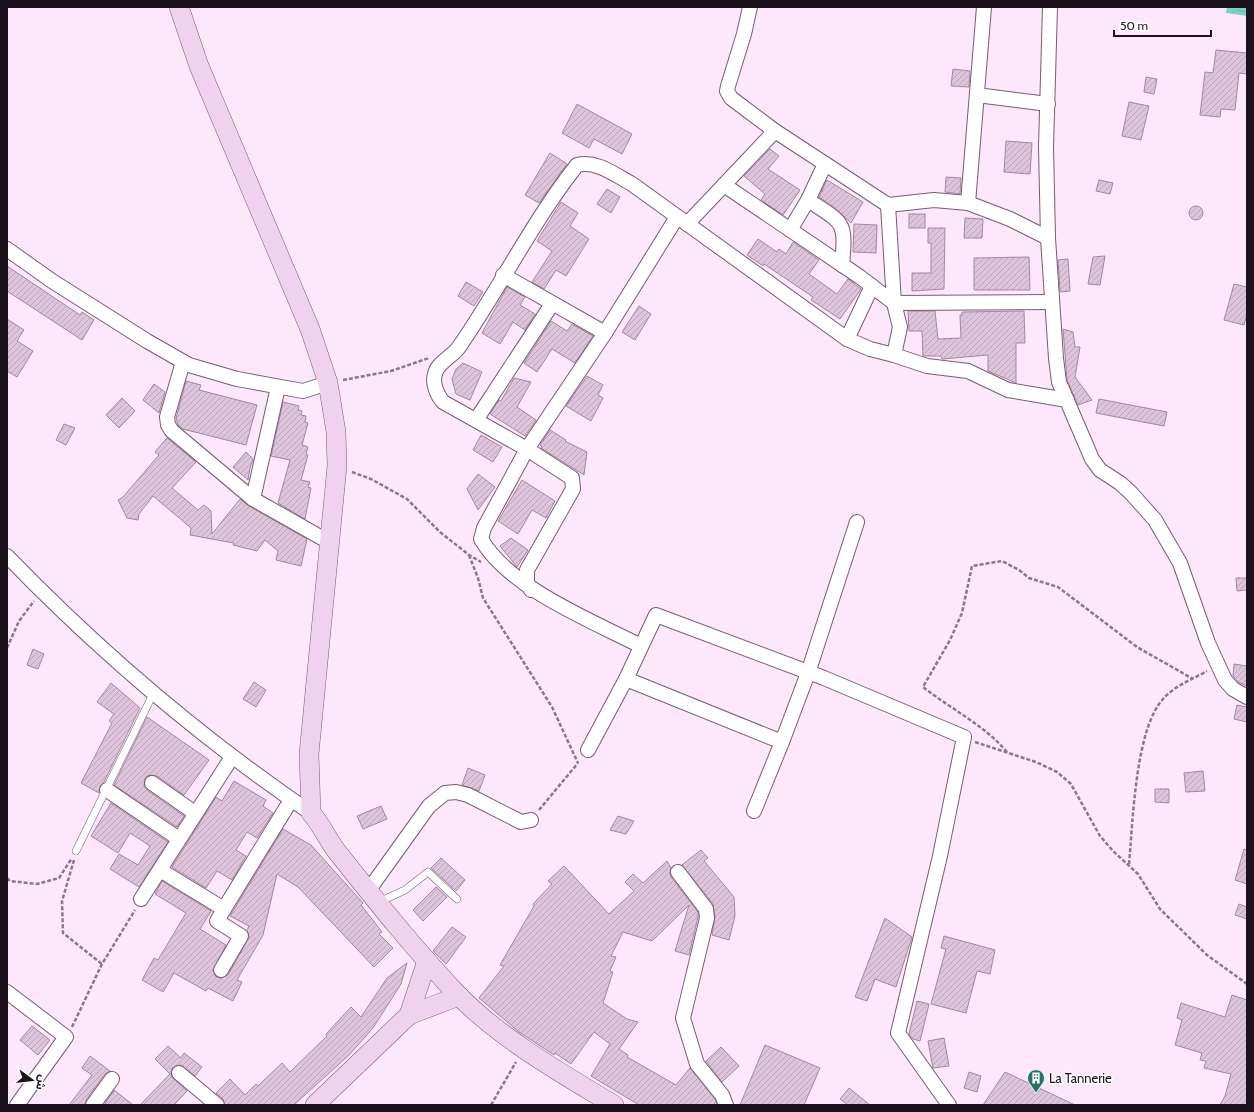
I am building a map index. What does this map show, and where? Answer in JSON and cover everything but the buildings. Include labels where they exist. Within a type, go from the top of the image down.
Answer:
[{"type":"main road","points":[[180,7],[199,66],[310,329],[328,382],[336,432],[337,466],[309,754],[311,813],[318,821],[337,852],[373,897],[427,961],[459,996],[525,1050],[614,1105]]},
{"type":"main road","points":[[409,1015],[427,961]]},
{"type":"main road","points":[[315,1105],[409,1015],[459,996]]},
{"type":"street","points":[[750,7],[744,34],[730,74],[727,92],[731,98],[775,131],[888,205],[934,200],[968,203],[1010,219],[1048,238]]},
{"type":"street","points":[[968,203],[984,7]]},
{"type":"street","points":[[1050,7],[1048,238],[1051,302],[1059,382],[1092,459],[1100,470],[1120,483],[1141,503],[1155,520],[1176,557],[1225,680],[1233,689],[1247,697]]},
{"type":"street","points":[[977,95],[1048,104]]},
{"type":"street","points":[[641,646],[531,590],[488,551],[481,539],[484,528],[527,449],[682,220],[724,185],[775,131]]},
{"type":"street","points":[[531,590],[527,583],[527,570],[573,489],[572,478],[567,473],[527,449],[443,402],[437,395],[434,374],[439,366],[458,348],[530,231],[577,165],[584,163],[599,166],[632,184],[847,339],[870,349],[927,366],[968,371],[1008,390],[1067,400]]},
{"type":"street","points":[[790,230],[808,200],[826,164]]},
{"type":"street","points":[[724,185],[842,265],[894,303],[1051,302]]},
{"type":"street","points":[[808,200],[836,219],[842,226],[845,237],[842,265]]},
{"type":"street","points":[[888,205],[894,303],[900,327],[894,355]]},
{"type":"street","points":[[7,249],[52,281],[183,362],[215,373],[303,391],[328,382]]},
{"type":"street","points":[[503,275],[552,304],[605,332]]},
{"type":"street","points":[[847,339],[872,286]]},
{"type":"street","points":[[476,420],[552,304]]},
{"type":"street","points":[[183,362],[167,417],[168,424],[176,434],[253,499],[329,542]]},
{"type":"street","points":[[253,499],[278,387]]},
{"type":"street","points":[[754,811],[808,673],[857,522]]},
{"type":"street","points":[[8,559],[153,694],[232,757],[311,813]]},
{"type":"street","points":[[588,750],[626,679],[656,615],[808,673],[964,737],[940,856],[898,1033],[948,1105]]},
{"type":"street","points":[[626,679],[782,742]]},
{"type":"street","points":[[141,899],[232,757]]},
{"type":"street","points":[[152,783],[195,813]]},
{"type":"street","points":[[107,790],[179,839]]},
{"type":"street","points":[[373,897],[429,806],[445,793],[456,792],[468,795],[521,822],[531,820]]},
{"type":"street","points":[[221,970],[241,936],[217,922],[291,800]]},
{"type":"street","points":[[160,870],[224,909]]},
{"type":"street","points":[[678,872],[706,909],[707,918],[683,1018],[697,1064],[722,1095],[726,1105]]},
{"type":"street","points":[[7,992],[66,1037],[17,1105]]},
{"type":"street","points":[[179,1073],[217,1105]]},
{"type":"street","points":[[92,1105],[112,1079]]},
{"type":"lane","points":[[76,851],[153,694]]},
{"type":"lane","points":[[373,897],[405,890],[428,872],[457,899]]},
{"type":"path","points":[[328,382],[391,371],[458,348]]},
{"type":"path","points":[[337,466],[371,479],[407,499],[440,532],[469,555],[483,563]]},
{"type":"path","points":[[469,555],[478,578],[483,598],[511,644],[540,685],[578,763]]},
{"type":"path","points":[[1007,752],[998,741],[964,714],[923,687],[950,640],[962,613],[972,566],[1002,561],[1019,570],[1029,578],[1058,587],[1137,647],[1194,679]]},
{"type":"path","points":[[7,648],[19,622],[41,591]]},
{"type":"path","points":[[1129,865],[1137,774],[1149,726],[1162,700],[1169,692],[1218,665]]},
{"type":"path","points":[[964,737],[980,745],[1036,762],[1057,772],[1071,784],[1100,836],[1145,883],[1160,909],[1206,955],[1247,984]]},
{"type":"path","points":[[531,820],[551,793],[588,750]]},
{"type":"path","points":[[7,878],[10,881],[37,884],[60,878],[76,851]]},
{"type":"path","points":[[76,851],[62,901],[63,933],[102,964]]},
{"type":"path","points":[[66,1037],[77,1019],[102,964],[141,899]]},
{"type":"path","points":[[491,1105],[508,1075],[525,1050]]},
{"type":"water","points":[[1227,7],[1247,7],[1247,16],[1226,13]]},
{"type":"place","name":"La Tannerie","points":[[1036,1093]]}]
